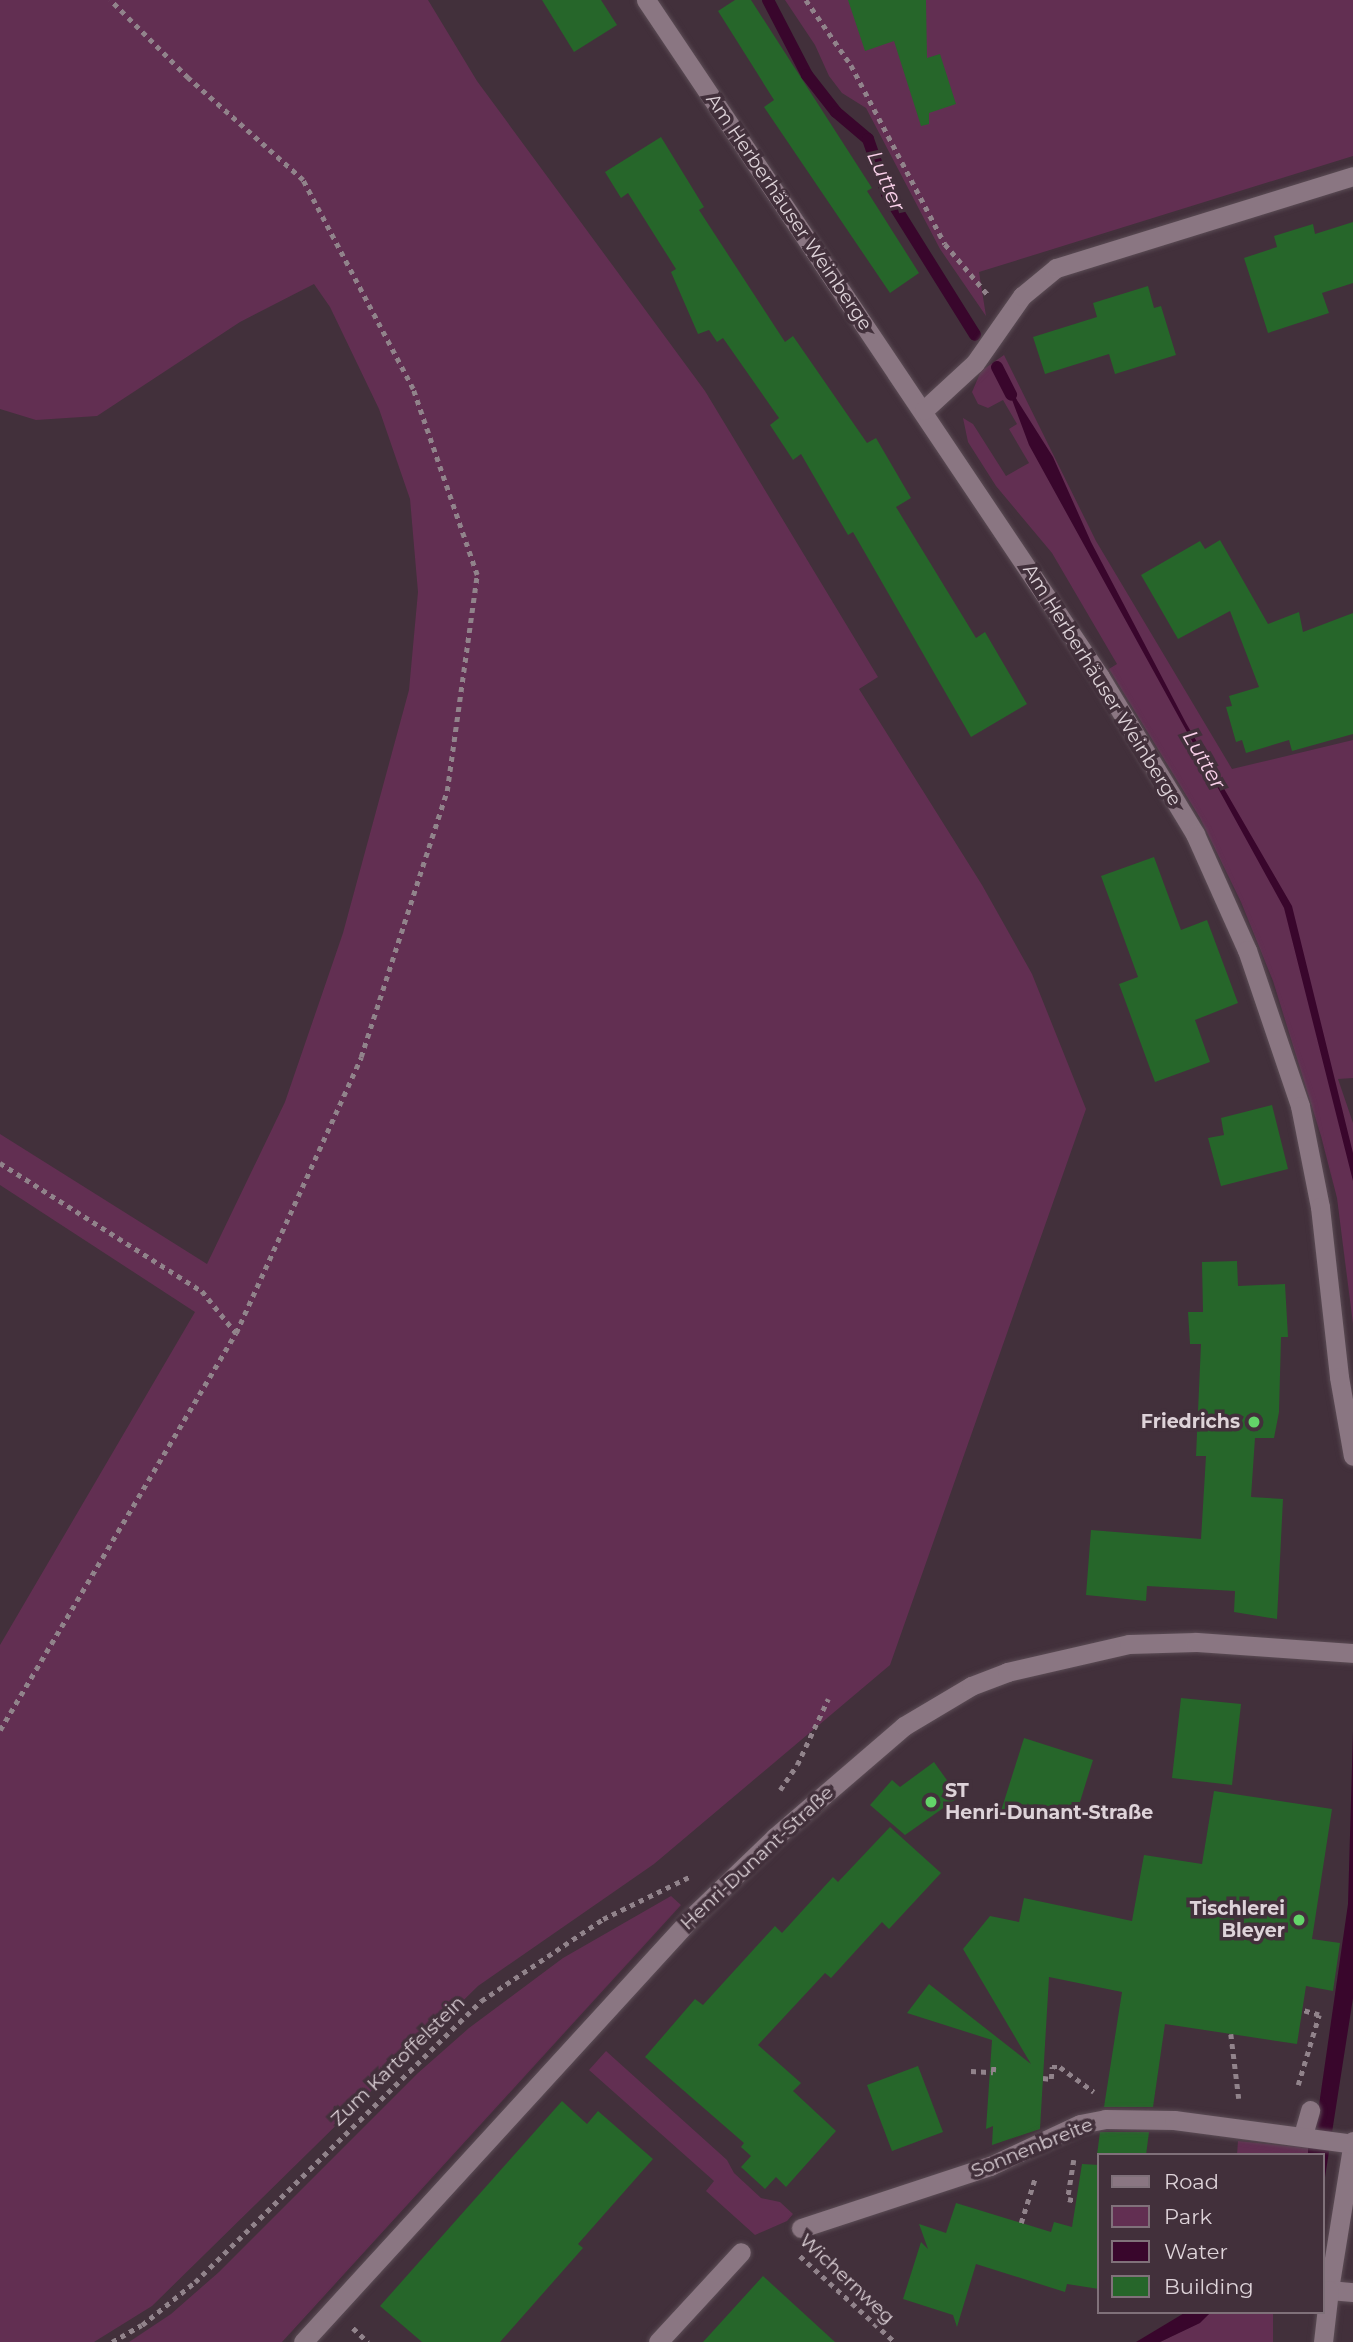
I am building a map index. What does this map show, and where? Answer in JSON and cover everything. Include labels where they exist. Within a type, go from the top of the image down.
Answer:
[{"type":"street","name":"Am Herberhäuser Weinberge","points":[[646,0],[924,410],[1155,765],[1195,834],[1247,950],[1300,1106],[1320,1207],[1353,1456]]},
{"type":"street","points":[[924,410],[962,378],[1007,314],[1035,282],[1067,263],[1353,176]]},
{"type":"street","name":"Henri-Dunant-Straße","points":[[303,2342],[693,1916],[775,1837],[904,1726],[952,1697],[1007,1672],[1129,1644],[1196,1642],[1353,1653]]},
{"type":"street","points":[[1307,2135],[1310,2110]]},
{"type":"street","name":"Sonnenbreite","points":[[801,2228],[990,2166],[1080,2124],[1105,2119],[1243,2128],[1353,2142]]},
{"type":"street","points":[[1323,2342],[1353,2142]]},
{"type":"street","points":[[658,2342],[741,2252]]},
{"type":"street","points":[[1329,2290],[1353,2292]]},
{"type":"path","points":[[0,1730],[236,1333],[360,1056],[447,791],[477,575],[413,389],[303,180],[188,78],[110,0]]},
{"type":"path","points":[[806,0],[851,65],[944,244],[1007,314]]},
{"type":"path","points":[[0,1163],[202,1291],[236,1333]]},
{"type":"path","points":[[772,1800],[797,1765],[828,1699]]},
{"type":"path","name":"Zum Kartoffelstein","points":[[112,2342],[142,2325],[195,2282],[481,2001],[603,1919],[695,1875]]},
{"type":"path","points":[[1283,2132],[1320,2015],[1302,2010]]},
{"type":"path","points":[[1231,2034],[1243,2128]]},
{"type":"path","points":[[971,2071],[993,2072],[994,2063]]},
{"type":"path","points":[[1043,2078],[1051,2079],[1052,2067],[1071,2074],[1092,2089],[1105,2119]]},
{"type":"path","points":[[1076,2201],[1068,2199],[1080,2124]]},
{"type":"path","points":[[1021,2223],[1046,2141]]},
{"type":"path","name":"Wichernweg","points":[[797,2253],[895,2342]]},
{"type":"path","points":[[357,2332],[368,2342]]},
{"type":"green space","points":[[0,0],[428,0],[477,81],[705,391],[878,677],[859,689],[982,885],[1032,974],[1086,1109],[890,1665],[654,1864],[478,1986],[152,2306],[94,2342],[0,2342],[0,1645],[195,1312],[0,1185],[0,1134],[207,1264],[285,1102],[343,933],[409,690],[418,592],[410,499],[379,409],[330,307],[314,284],[240,322],[97,416],[36,420],[0,409]]},
{"type":"green space","points":[[785,0],[1353,0],[1353,156],[979,272],[986,316],[940,249],[866,108],[842,93],[829,76],[815,45]]},
{"type":"green space","points":[[1004,355],[1096,541],[1232,769],[1353,740],[1353,1078],[1338,1079],[1353,1123],[1353,1324],[1337,1198],[1321,1136],[1273,981],[1241,902],[1200,818],[1109,669],[1117,664],[1052,553],[996,486],[968,442],[963,418],[973,424],[1006,476],[1029,463],[1009,429],[1017,424],[1003,400],[988,408],[978,404],[972,392],[981,371]]},
{"type":"green space","points":[[671,1896],[681,1905],[282,2342],[129,2342],[171,2314],[219,2272],[418,2073],[469,2028],[563,1958]]},
{"type":"green space","points":[[606,2051],[727,2160],[734,2173],[761,2198],[780,2202],[793,2214],[787,2221],[755,2235],[706,2191],[714,2181],[589,2070]]},
{"type":"green space","points":[[1238,2141],[1308,2148],[1308,2153],[1237,2153]]},
{"type":"green space","points":[[1209,2314],[1273,2314],[1273,2342],[1160,2342],[1199,2323]]},
{"type":"water","points":[[1005,381],[1053,457],[1091,542],[1186,723],[1292,906],[1353,1153],[1353,1181],[1284,908],[1029,445]]},
{"type":"water","points":[[1353,1731],[1353,1998],[1325,2177],[1325,2153],[1308,2153],[1308,2148],[1317,2119],[1348,1904]]},
{"type":"water","points":[[1183,2314],[1209,2314],[1200,2323],[1160,2342],[1136,2342]]},
{"type":"building","points":[[542,0],[601,0],[617,25],[574,52]]},
{"type":"building","points":[[735,0],[751,0],[872,188],[867,191],[919,273],[890,293],[764,107],[774,100],[718,11]]},
{"type":"building","points":[[848,0],[926,0],[927,58],[940,54],[956,104],[929,113],[929,124],[921,126],[894,41],[865,51]]},
{"type":"building","points":[[661,137],[704,207],[699,210],[785,342],[793,336],[867,443],[876,438],[911,498],[896,507],[976,638],[985,632],[1027,704],[971,737],[853,532],[848,535],[801,454],[793,460],[770,425],[779,418],[723,338],[717,342],[709,330],[698,334],[671,272],[676,269],[628,193],[621,198],[605,172]]},
{"type":"building","points":[[1353,222],[1353,283],[1322,293],[1329,313],[1268,333],[1244,258],[1277,247],[1274,236],[1313,224],[1315,234]]},
{"type":"building","points":[[1148,286],[1154,308],[1161,306],[1176,355],[1115,374],[1109,354],[1045,374],[1033,337],[1097,317],[1093,303]]},
{"type":"building","points":[[1220,540],[1268,624],[1299,612],[1303,632],[1353,613],[1353,734],[1292,751],[1289,740],[1246,753],[1242,740],[1236,742],[1226,707],[1232,706],[1229,696],[1259,687],[1230,611],[1178,639],[1141,575],[1200,541],[1205,549]]},
{"type":"building","points":[[1154,857],[1181,930],[1207,920],[1238,1003],[1195,1020],[1210,1062],[1155,1082],[1119,984],[1138,977],[1101,876]]},
{"type":"building","points":[[1272,1105],[1288,1169],[1221,1186],[1208,1138],[1224,1135],[1221,1118]]},
{"type":"building","points":[[1237,1261],[1238,1286],[1285,1284],[1288,1337],[1281,1337],[1279,1412],[1274,1438],[1255,1438],[1251,1497],[1283,1499],[1277,1619],[1234,1612],[1235,1591],[1147,1586],[1146,1601],[1086,1595],[1091,1530],[1201,1539],[1206,1456],[1196,1456],[1201,1344],[1190,1344],[1188,1312],[1203,1312],[1202,1262]]},
{"type":"building","points":[[1181,1698],[1241,1704],[1232,1785],[1172,1778]]},
{"type":"building","points":[[1024,1738],[1093,1760],[1074,1821],[1042,1810],[1038,1822],[1001,1811]]},
{"type":"building","points":[[934,1762],[959,1797],[905,1835],[870,1805],[892,1780],[900,1787]]},
{"type":"building","points":[[1214,1791],[1332,1809],[1312,1939],[1340,1943],[1333,1991],[1306,1986],[1297,2044],[1165,2024],[1153,2107],[1104,2107],[1122,1992],[1049,1977],[1040,2129],[992,2145],[993,2126],[986,2129],[992,2040],[907,2013],[929,1984],[1031,2064],[963,1949],[990,1916],[1019,1922],[1024,1898],[1132,1921],[1144,1855],[1202,1864]]},
{"type":"building","points":[[890,1827],[941,1873],[889,1929],[882,1922],[831,1978],[825,1973],[758,2045],[801,2083],[793,2091],[836,2131],[786,2187],[776,2177],[765,2189],[741,2167],[751,2156],[741,2147],[744,2143],[645,2057],[695,1999],[703,2005],[775,1926],[782,1933],[833,1877],[838,1882]]},
{"type":"building","points":[[918,2066],[943,2132],[892,2151],[867,2085]]},
{"type":"building","points":[[562,2101],[587,2124],[598,2111],[653,2159],[578,2244],[583,2248],[500,2342],[422,2342],[380,2306]]},
{"type":"building","points":[[1100,2132],[1149,2132],[1146,2153],[1097,2155]]},
{"type":"building","points":[[1082,2164],[1098,2165],[1098,2289],[1067,2284],[1065,2292],[976,2264],[957,2327],[953,2315],[903,2299],[921,2242],[928,2249],[919,2224],[946,2233],[956,2203],[1051,2232],[1054,2222],[1072,2227]]},
{"type":"building","points":[[763,2276],[835,2342],[703,2342]]},
{"type":"waterway","name":"Lutter","points":[[768,0],[807,75],[836,112],[868,139],[887,194],[975,335]]},
{"type":"waterway","name":"Lutter","points":[[997,367],[1011,395]]},
{"type":"place","name":"Friedrichs","points":[[1254,1422]]},
{"type":"place","name":"ST Henri-Dunant-Straße","points":[[931,1802]]},
{"type":"place","name":"Tischlerei Bleyer","points":[[1299,1920]]}]
